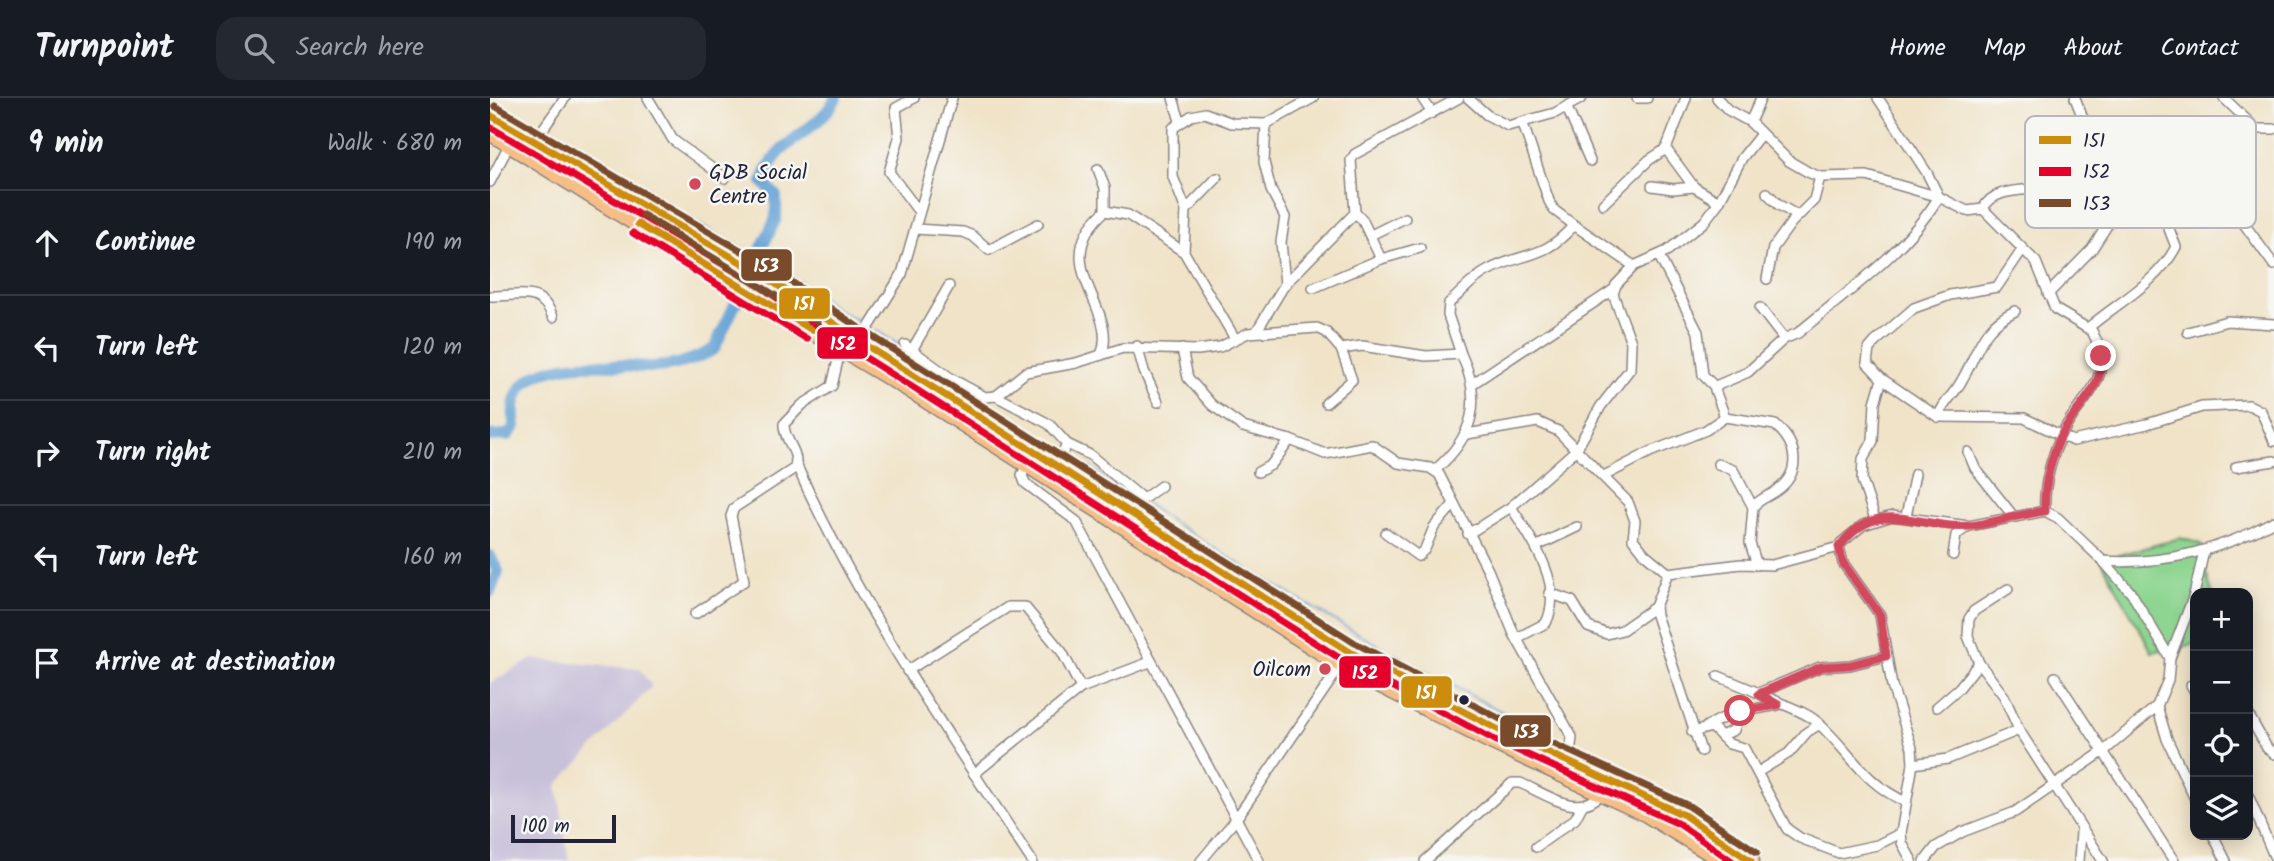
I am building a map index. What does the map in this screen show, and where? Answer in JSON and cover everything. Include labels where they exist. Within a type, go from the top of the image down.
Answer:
[{"type":"highway","points":[[490,115],[530,147],[719,275],[841,346],[1027,464],[1346,658],[1493,742],[1677,830],[1724,861]]},
{"type":"highway","points":[[490,132],[510,143],[530,147],[731,255],[1056,465],[1346,658],[1684,815],[1751,861]]},
{"type":"street","points":[[530,147],[564,98]]},
{"type":"street","points":[[648,98],[673,141],[725,178]]},
{"type":"street","points":[[914,98],[896,108],[899,133],[889,172],[919,212]]},
{"type":"street","points":[[861,340],[902,275],[952,98]]},
{"type":"street","points":[[1173,98],[1180,121]]},
{"type":"street","points":[[1184,252],[1186,210],[1172,165],[1173,128],[1180,121],[1205,113],[1232,123],[1266,124],[1313,98]]},
{"type":"street","points":[[1422,98],[1432,113]]},
{"type":"street","points":[[1381,259],[1371,235],[1356,213],[1351,160],[1354,154],[1459,98]]},
{"type":"street","points":[[1468,98],[1502,125],[1523,124],[1567,108],[1582,98]]},
{"type":"street","points":[[1637,98],[1646,98]]},
{"type":"street","points":[[1604,204],[1648,160],[1666,149],[1686,98]]},
{"type":"street","points":[[1717,98],[1728,110],[1750,121],[1789,161],[1820,177],[1867,176],[1939,197],[1967,211],[1983,209]]},
{"type":"street","points":[[1750,121],[1761,98]]},
{"type":"street","points":[[1878,98],[1927,173],[1939,197]]},
{"type":"street","points":[[2076,98],[2082,116]]},
{"type":"street","points":[[2224,98],[2243,116]]},
{"type":"street","points":[[1567,108],[1590,161]]},
{"type":"street","points":[[1266,124],[1264,162],[1271,190],[1285,217],[1281,242],[1285,285]]},
{"type":"street","points":[[1523,124],[1554,210],[1634,266]]},
{"type":"street","points":[[2256,129],[2274,130]]},
{"type":"street","points":[[1472,384],[1613,290],[1634,266],[1659,256],[1704,222],[1719,202],[1742,158],[1761,134]]},
{"type":"street","points":[[490,182],[510,143]]},
{"type":"street","points":[[1666,149],[1694,187],[1719,202]]},
{"type":"street","points":[[1098,169],[1105,188],[1105,211],[1090,227],[1083,244],[1082,261],[1086,288],[1106,332],[1106,343],[1101,355]]},
{"type":"street","points":[[1767,279],[1773,248],[1814,200],[1820,177]]},
{"type":"street","points":[[1186,210],[1217,178]]},
{"type":"street","points":[[1652,186],[1659,189],[1694,187]]},
{"type":"street","points":[[1983,209],[1987,202],[2003,194],[2025,191]]},
{"type":"street","points":[[1767,193],[1779,205],[1798,216]]},
{"type":"street","points":[[1715,387],[1748,372],[1784,340],[1798,333],[1854,288],[1926,216],[1939,197]]},
{"type":"street","points":[[1983,209],[2036,262],[2058,313],[2088,328],[2095,336],[2101,356],[2100,378],[2062,434],[2046,488],[2045,511]]},
{"type":"street","points":[[1105,211],[1128,215],[1184,252],[1234,337]]},
{"type":"street","points":[[1256,332],[1285,285],[1356,213]]},
{"type":"street","points":[[1371,235],[1405,218]]},
{"type":"street","points":[[915,229],[963,232],[989,250],[1038,224]]},
{"type":"street","points":[[1435,470],[1449,458],[1467,435],[1474,407],[1472,384],[1448,315],[1449,303],[1486,271],[1551,247],[1574,225]]},
{"type":"street","points":[[2048,294],[2092,249],[2105,228]]},
{"type":"street","points":[[2088,328],[2143,286],[2168,260],[2176,247],[2169,228]]},
{"type":"street","points":[[2247,228],[2274,265]]},
{"type":"street","points":[[1313,288],[1381,259],[1420,248]]},
{"type":"street","points":[[2022,250],[1997,287],[1950,295],[1914,308],[1875,342],[1866,360],[1882,379],[1938,418],[2024,418],[2073,441],[2147,424],[2202,407],[2249,405],[2261,411],[2274,441]]},
{"type":"street","points":[[1659,256],[1698,332],[1703,375],[1715,387],[1725,417]]},
{"type":"street","points":[[949,286],[908,348],[952,379],[985,397],[996,396],[1049,424],[1067,444],[1090,455],[1143,499],[1161,486]]},
{"type":"street","points":[[1468,534],[1511,507],[1576,450],[1601,406],[1630,369],[1630,342],[1613,290]]},
{"type":"street","points":[[490,296],[540,296],[547,302],[553,317]]},
{"type":"street","points":[[1760,308],[1784,340]]},
{"type":"street","points":[[1938,418],[1942,405],[1962,380],[1988,328],[2015,311]]},
{"type":"street","points":[[2188,332],[2227,321],[2274,324]]},
{"type":"street","points":[[996,396],[1026,372],[1058,368],[1136,346],[1212,349],[1234,337],[1256,332],[1317,328],[1326,332],[1341,349],[1352,380],[1326,403]]},
{"type":"street","points":[[841,346],[832,386],[802,405],[784,424],[796,464],[846,565],[907,671],[1032,861]]},
{"type":"street","points":[[1136,346],[1158,402]]},
{"type":"street","points":[[1341,349],[1362,346],[1426,356],[1461,354]]},
{"type":"street","points":[[1182,349],[1188,378],[1212,405],[1242,427],[1290,440],[1325,454],[1373,445],[1398,463],[1435,470]]},
{"type":"street","points":[[1875,519],[1862,480],[1863,459],[1873,441],[1875,403],[1882,379]]},
{"type":"street","points":[[1604,476],[1650,452],[1706,430],[1725,417],[1775,425],[1795,452],[1794,466],[1784,484],[1753,507]]},
{"type":"street","points":[[1467,435],[1538,422],[1558,431],[1585,462],[1604,476],[1629,502],[1635,522],[1633,539],[1668,573],[1773,565],[1839,547],[1863,525],[1875,519],[1906,516],[1969,526],[2045,511],[2059,518],[2132,594],[2170,657]]},
{"type":"street","points":[[1258,472],[1271,466],[1290,440]]},
{"type":"street","points":[[1056,465],[1067,444]]},
{"type":"street","points":[[1968,452],[1975,468],[2014,517]]},
{"type":"street","points":[[2236,467],[2274,461]]},
{"type":"street","points":[[695,614],[744,581],[731,516],[734,508],[792,471],[796,464]]},
{"type":"street","points":[[1027,464],[1023,481],[1076,521],[1259,861]]},
{"type":"street","points":[[1718,464],[1732,470],[1753,507],[1750,543],[1757,565]]},
{"type":"street","points":[[1435,470],[1488,570],[1517,638],[1572,737],[1569,762]]},
{"type":"street","points":[[1906,516],[1915,474]]},
{"type":"street","points":[[1387,533],[1418,555],[1425,549],[1434,527],[1454,504]]},
{"type":"street","points":[[1511,507],[1537,546],[1549,593],[1546,623],[1517,638]]},
{"type":"street","points":[[2103,561],[2142,562],[2204,551],[2247,535],[2274,521]]},
{"type":"street","points":[[1953,555],[1956,535],[1969,526]]},
{"type":"street","points":[[1537,546],[1577,527]]},
{"type":"street","points":[[1839,547],[1843,563],[1880,615],[1892,687],[1912,748],[1913,764],[1901,833],[1902,843],[1912,861]]},
{"type":"street","points":[[1925,861],[1936,847],[1977,826],[2007,818],[2104,751],[2157,706],[2168,680],[2170,657],[2194,595],[2204,551]]},
{"type":"street","points":[[1668,573],[1656,607],[1665,647],[1692,732],[1701,751]]},
{"type":"street","points":[[2008,589],[1980,604],[1969,619],[1968,636],[1979,663],[2000,689],[2018,730],[2103,861]]},
{"type":"street","points":[[1549,593],[1572,601],[1588,627],[1607,634],[1622,630],[1656,607]]},
{"type":"street","points":[[907,671],[1008,607],[1019,605],[1025,607],[1062,652],[1081,688]]},
{"type":"street","points":[[1759,694],[1821,667],[1850,665],[1886,656]]},
{"type":"street","points":[[1200,861],[1236,819],[1346,658]]},
{"type":"street","points":[[974,774],[1081,688],[1150,662]]},
{"type":"street","points":[[1937,707],[1959,688],[1979,663]]},
{"type":"street","points":[[1718,676],[1778,705],[1810,716],[1872,783],[1906,803]]},
{"type":"street","points":[[2055,677],[2174,861]]},
{"type":"street","points":[[1692,732],[1740,711],[1778,705]]},
{"type":"street","points":[[2157,706],[2167,739],[2190,788]]},
{"type":"street","points":[[1721,736],[1736,728],[1740,711]]},
{"type":"street","points":[[2253,723],[2267,748],[2274,754]]},
{"type":"street","points":[[1758,772],[1789,753],[1808,732],[1820,724]]},
{"type":"street","points":[[1706,727],[1712,727],[1729,744],[1744,748],[1787,829],[1800,838],[1839,853],[1877,845],[1901,833]]},
{"type":"street","points":[[1913,764],[1948,759],[2018,730]]},
{"type":"street","points":[[1425,861],[1512,783],[1520,783],[1566,804],[1581,806],[1591,804],[1602,793]]},
{"type":"street","points":[[1536,847],[1576,819],[1581,806]]},
{"type":"street","points":[[2253,807],[2274,856]]},
{"type":"street","points":[[2079,861],[2081,825]]},
{"type":"street","points":[[2216,840],[2226,861]]},
{"type":"shaded area","points":[[532,659],[640,669],[652,686],[557,785],[569,861],[490,861],[490,683]]},
{"type":"green space","points":[[2180,538],[2201,544],[2202,559],[2211,588],[2190,588],[2190,645],[2152,652],[2101,560]]},
{"type":"waterway","points":[[490,436],[508,435],[515,426],[515,402],[523,386],[538,374],[581,365],[673,365],[714,349],[776,218],[776,196],[763,182],[769,168],[776,156],[818,120],[836,98]]},
{"type":"waterway","points":[[681,218],[690,219],[815,291],[835,309],[866,324]]},
{"type":"waterway","points":[[643,237],[679,263],[757,307]]},
{"type":"waterway","points":[[874,329],[902,347]]},
{"type":"waterway","points":[[986,401],[1060,449]]},
{"type":"waterway","points":[[1067,453],[1128,492]]},
{"type":"waterway","points":[[1144,503],[1351,630],[1565,744]]},
{"type":"waterway","points":[[490,556],[498,571],[490,592]]},
{"type":"transit line","name":"153","points":[[495,106],[771,268],[856,326],[1355,643],[1504,721],[1689,806],[1757,852]]},
{"type":"transit line","name":"151","points":[[490,115],[766,277],[850,335],[1350,652],[1499,730],[1684,815],[1751,861]]},
{"type":"transit line","name":"152","points":[[490,127],[760,286],[844,344],[1344,661],[1495,740],[1679,824],[1732,861]]},
{"type":"transit line","name":"153","points":[[643,215],[817,321]]},
{"type":"transit line","name":"151","points":[[638,224],[812,330]]},
{"type":"transit line","name":"152","points":[[633,233],[807,339]]},
{"type":"place","name":"GDB Social Centre","points":[[695,184]]},
{"type":"place","name":"Oilcom","points":[[1325,669]]},
{"type":"route","points":[[1740,711],[1778,705],[1759,694],[1810,670],[1850,665],[1886,656],[1880,615],[1843,563],[1839,547],[1863,525],[1875,519],[1906,516],[1931,523],[1969,526],[2045,511],[2044,498],[2062,434],[2095,388],[2100,378],[2101,356]]}]
